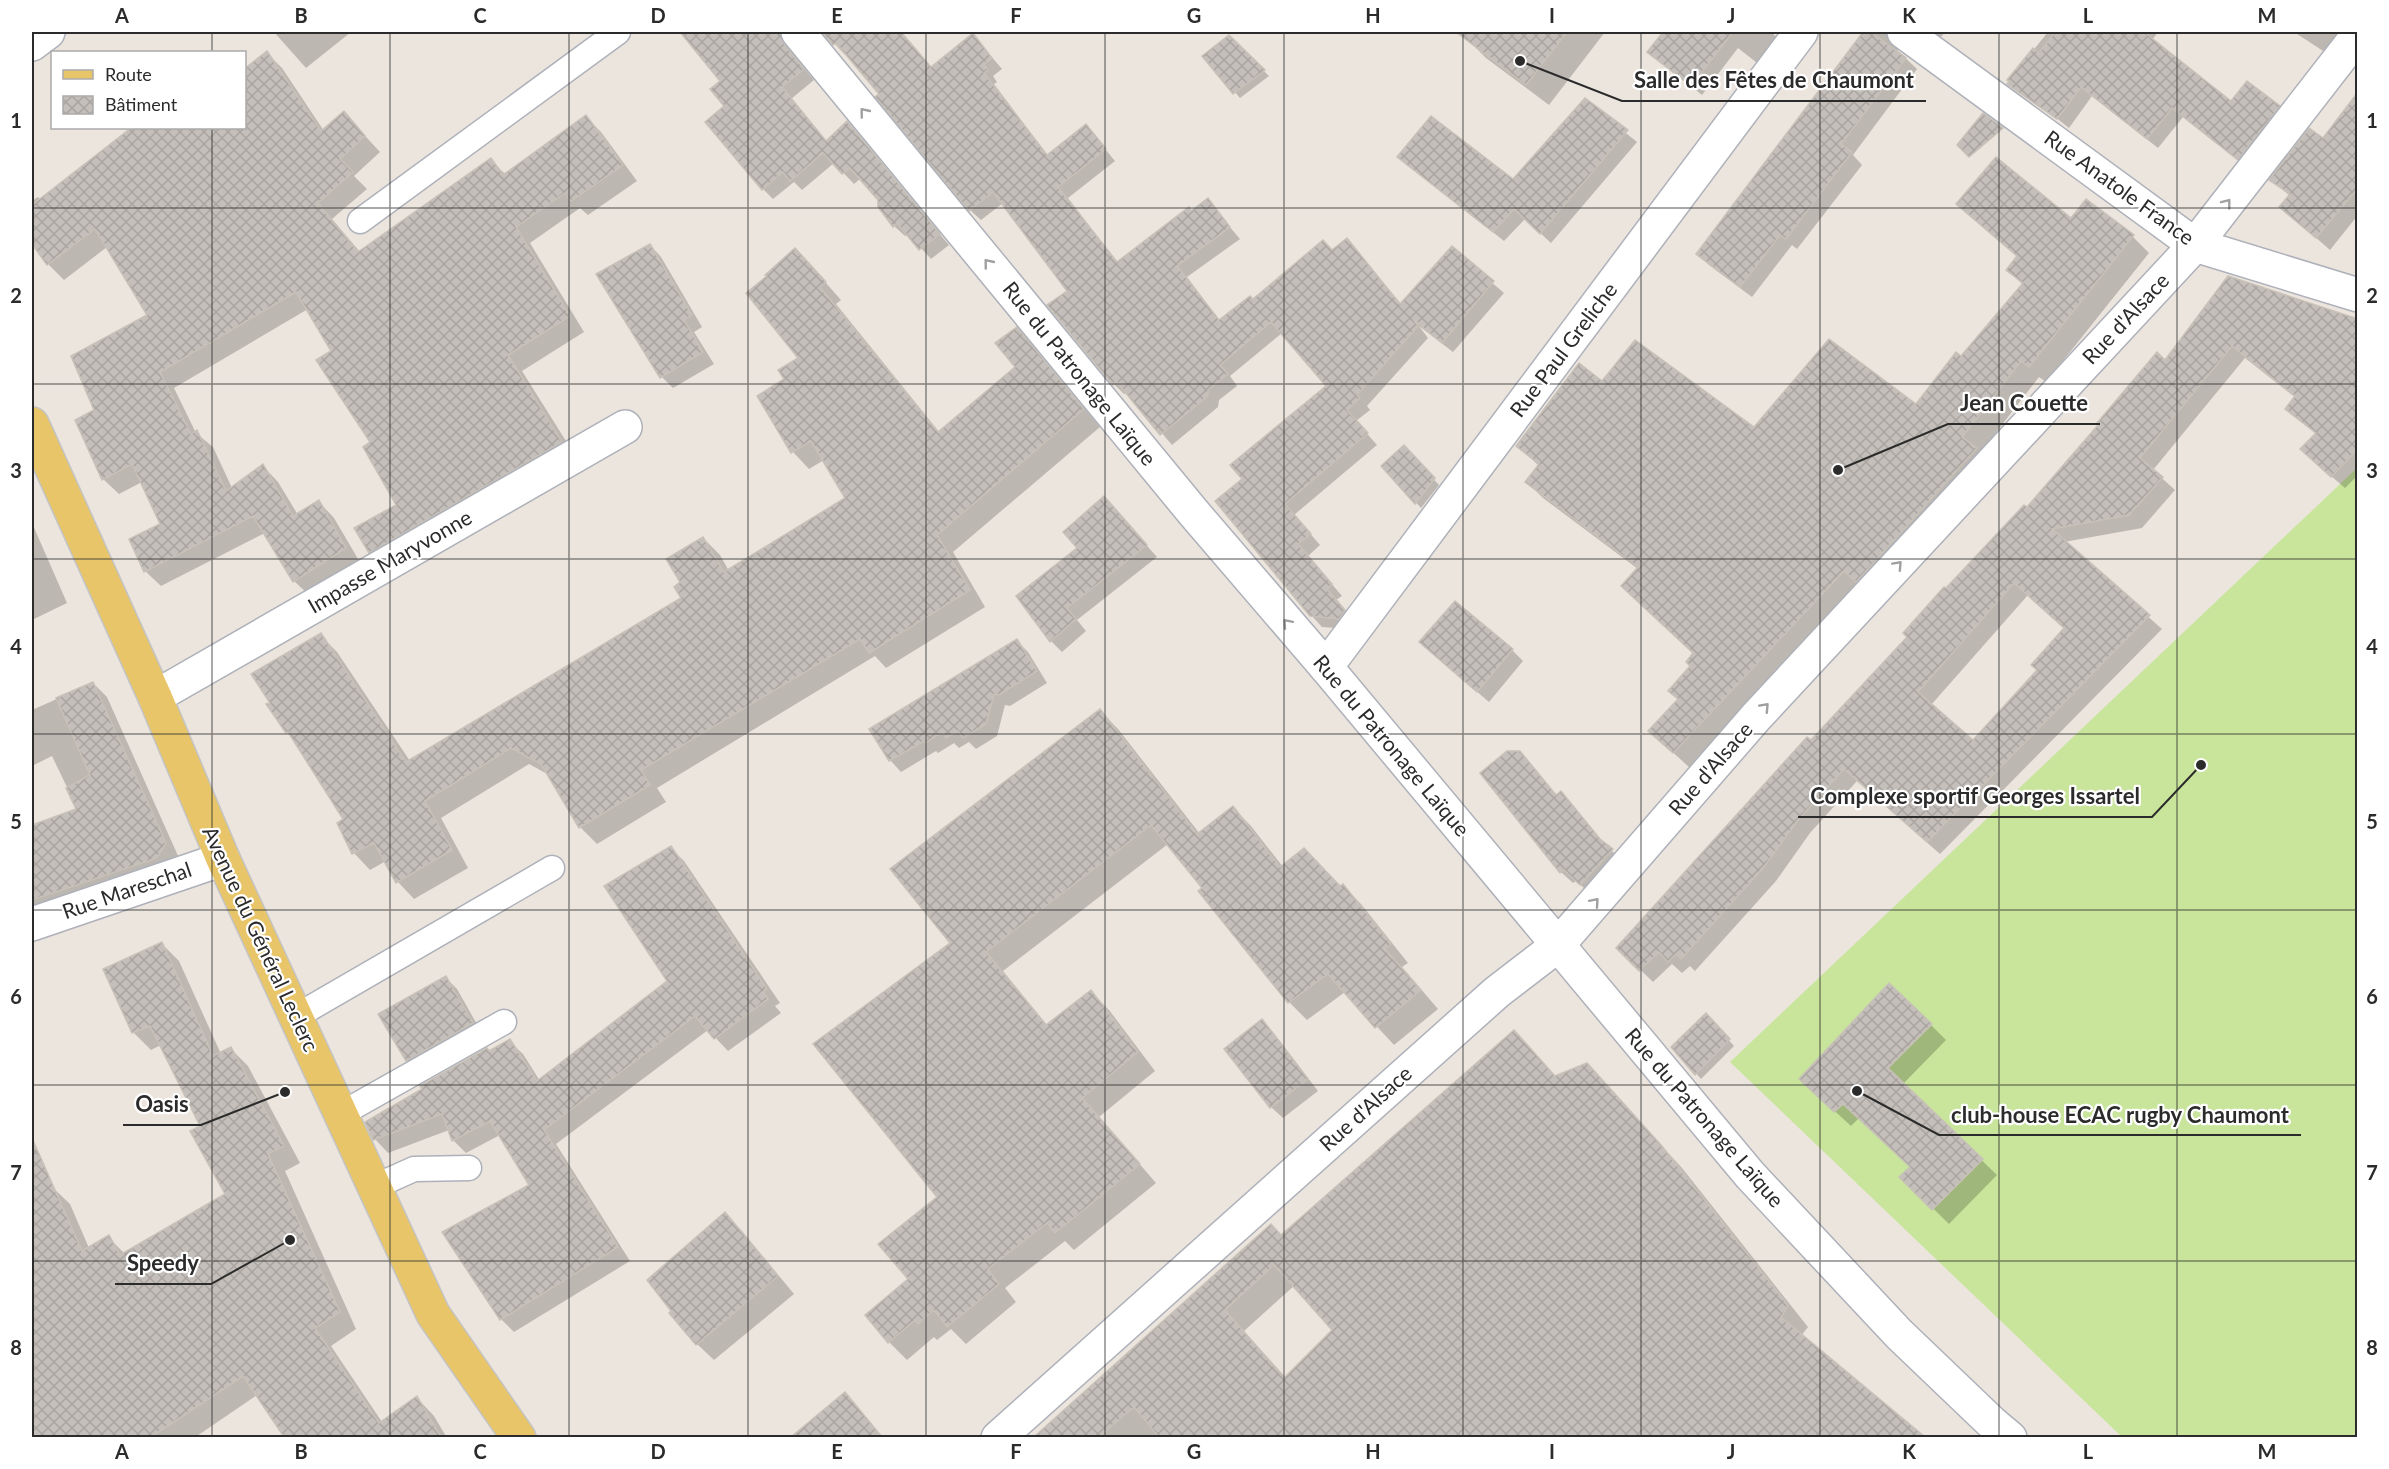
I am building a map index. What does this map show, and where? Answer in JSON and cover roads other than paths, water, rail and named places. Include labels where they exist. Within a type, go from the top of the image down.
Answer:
[{"type":"main road","name":"Avenue du Général Leclerc","points":[[32,424],[155,697],[223,859],[434,1314],[519,1437]]},
{"type":"street","points":[[32,44],[48,32]]},
{"type":"street","name":"Rue du Patronage Laïque","points":[[798,32],[1193,512],[1326,667],[1750,1175],[1899,1334],[1990,1422],[2010,1437]]},
{"type":"street","name":"Rue Paul Greliche","points":[[1326,667],[1802,32]]},
{"type":"street","name":"Rue Anatole France","points":[[1904,32],[2195,245],[2358,295]]},
{"type":"street","name":"Rue d'Alsace","points":[[998,1437],[1497,992],[1557,946],[1756,717],[2195,245],[2358,35]]},
{"type":"street","name":"Impasse Maryvonne","points":[[155,697],[625,427]]},
{"type":"street","name":"Rue Mareschal","points":[[32,924],[223,859]]},
{"type":"lane","points":[[360,221],[618,32]]},
{"type":"lane","points":[[295,1017],[552,868]]},
{"type":"lane","points":[[341,1114],[504,1022]]},
{"type":"lane","points":[[374,1187],[414,1169],[469,1168]]},
{"type":"place","name":"Salle des Fêtes de Chaumont","points":[[1520,61]]},
{"type":"place","name":"Jean Couette","points":[[1838,470]]},
{"type":"place","name":"Complexe sportif Georges Issartel","points":[[2201,765]]},
{"type":"place","name":"club-house ECAC rugby Chaumont","points":[[1857,1091]]},
{"type":"place","name":"Oasis","points":[[285,1092]]},
{"type":"place","name":"Speedy","points":[[290,1240]]}]
